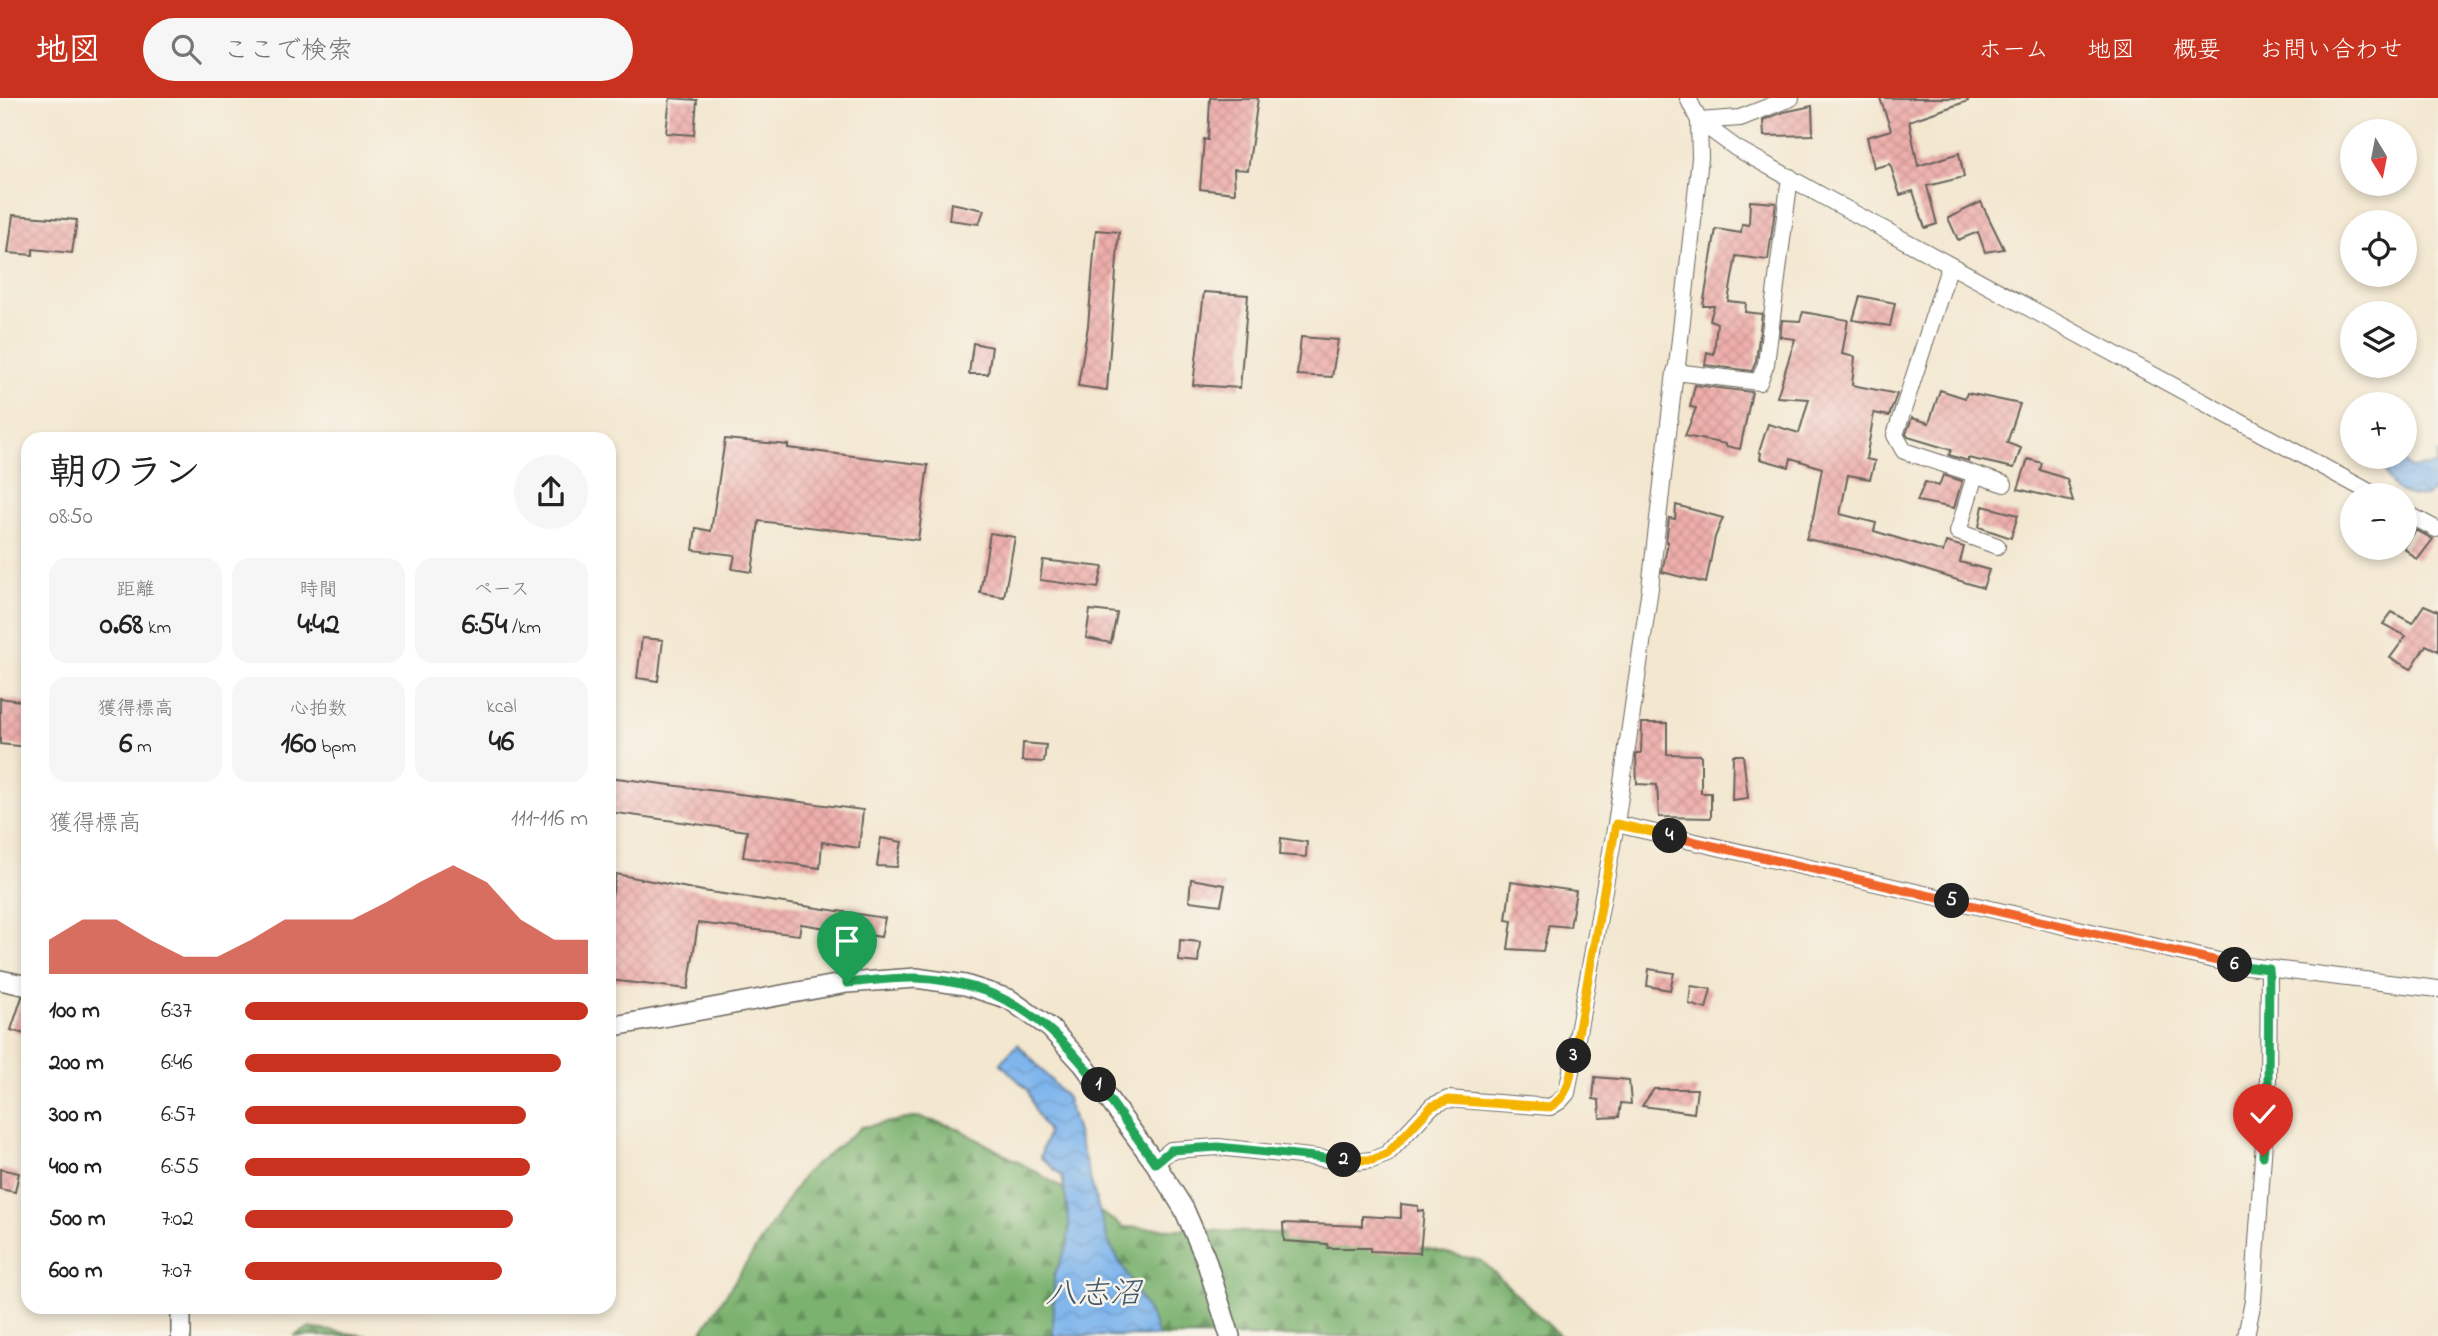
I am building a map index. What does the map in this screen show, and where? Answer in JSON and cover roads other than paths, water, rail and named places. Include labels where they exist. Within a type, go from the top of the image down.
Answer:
[{"type":"street","points":[[1155,1163],[1171,1150],[1218,1147],[1354,1162],[1372,1160],[1387,1154],[1432,1106],[1448,1100],[1550,1107],[1567,1093],[1616,824],[1650,588],[1700,158],[1699,121],[1688,98]]},
{"type":"street","points":[[1699,121],[1740,118],[1791,98]]},
{"type":"street","points":[[1699,121],[1736,148],[2353,483]]},
{"type":"street","points":[[1675,372],[1759,382],[1766,364],[1790,177]]},
{"type":"street","points":[[1950,265],[1895,435],[1904,452],[2004,484]]},
{"type":"street","points":[[1975,475],[1958,532],[1997,546]]},
{"type":"street","points":[[2417,519],[2437,529]]},
{"type":"street","points":[[1616,824],[2219,961],[2438,989]]},
{"type":"street","points":[[2246,1336],[2253,1301],[2268,1083],[2269,969]]},
{"type":"street","points":[[616,1026],[847,983],[916,978],[965,985],[1009,999],[1050,1028],[1083,1064],[1155,1163],[1184,1209],[1205,1257],[1230,1336]]},
{"type":"street","points":[[0,980],[21,984]]},
{"type":"street","points":[[180,1336],[181,1314]]},
{"type":"water","points":[[2438,452],[2438,486],[2427,496],[2417,496],[2417,483],[2390,483],[2384,469],[2417,469],[2436,465]]},
{"type":"water","name":"八志沼","points":[[1018,1044],[1067,1098],[1108,1241],[1152,1319],[1158,1336],[1053,1336],[1054,1275],[1068,1245],[1069,1220],[1062,1176],[1040,1157],[1048,1132],[1036,1113],[1028,1090],[1000,1063]]}]
